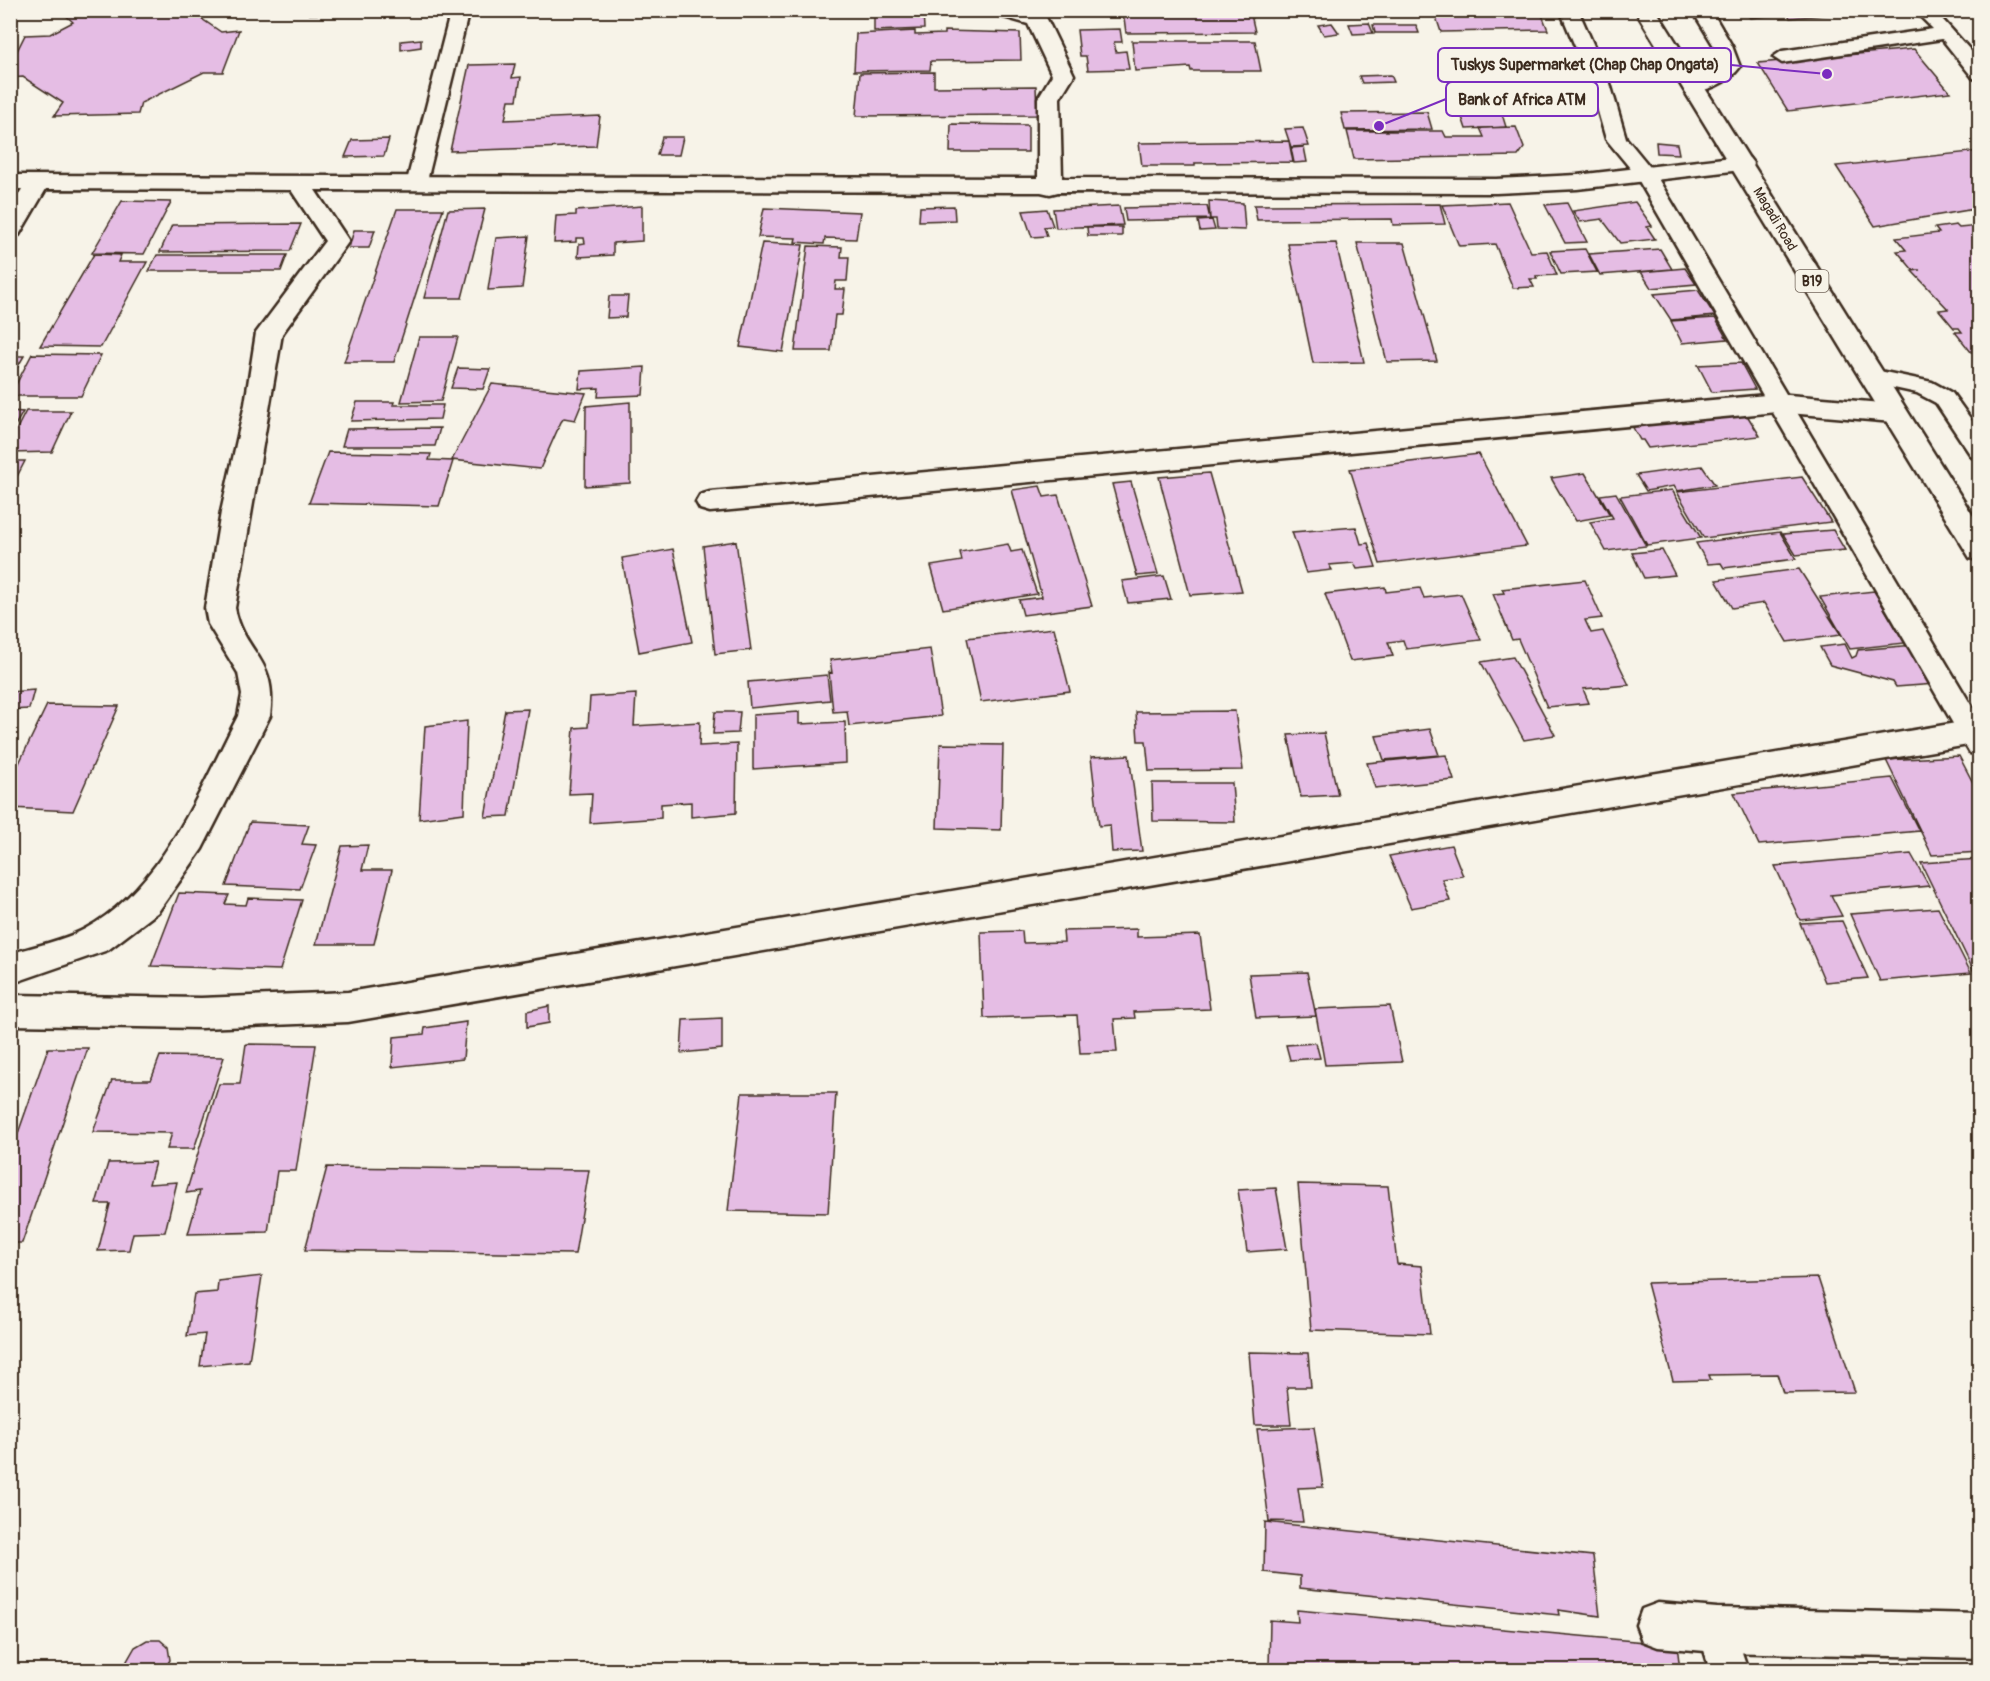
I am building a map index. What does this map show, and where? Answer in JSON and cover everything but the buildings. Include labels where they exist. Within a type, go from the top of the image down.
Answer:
[{"type":"main road","points":[[1005,10],[1037,20],[1063,75],[1049,98],[1050,187]]},
{"type":"main road","name":"Magadi Road","points":[[1645,10],[1980,551]]},
{"type":"main road","points":[[10,182],[417,182],[1050,187],[1496,186],[1577,182],[1644,172],[1741,163]]},
{"type":"main road","points":[[10,230],[39,181]]},
{"type":"main road","points":[[10,969],[96,940],[146,902],[190,840],[254,716],[257,695],[253,672],[223,624],[220,608],[235,512],[258,404],[269,333],[337,242],[298,182]]},
{"type":"main road","points":[[710,502],[1777,404],[1893,413]]},
{"type":"main road","points":[[10,1010],[201,1013],[348,1007],[1977,736]]},
{"type":"main road","points":[[1658,1625],[1717,1630],[1980,1636]]},
{"type":"lane","points":[[417,182],[460,10]]},
{"type":"lane","points":[[1569,10],[1599,80],[1616,139],[1644,172],[1777,404],[1977,736]]},
{"type":"lane","points":[[1692,86],[1716,79],[1730,66],[1723,46],[1701,10]]},
{"type":"lane","points":[[1923,10],[1947,33],[1980,74]]},
{"type":"lane","points":[[1782,57],[1947,33]]},
{"type":"lane","points":[[1870,376],[1924,387],[1944,398],[1980,451]]},
{"type":"lane","points":[[1717,1630],[1729,1671]]},
{"type":"place","name":"Tuskys Supermarket (Chap Chap Ongata)","points":[[1827,74]]},
{"type":"place","name":"Bank of Africa ATM","points":[[1379,126]]}]
